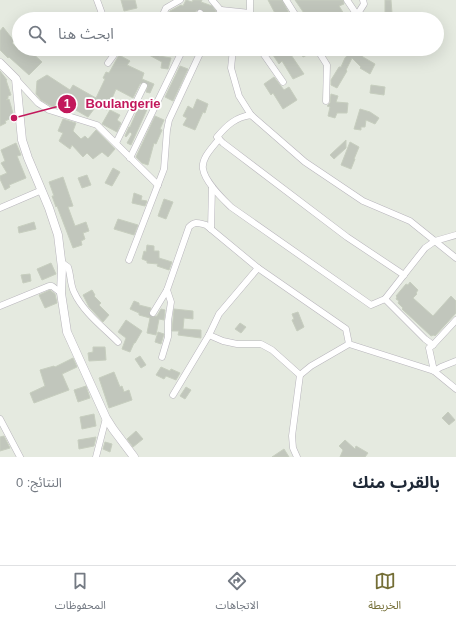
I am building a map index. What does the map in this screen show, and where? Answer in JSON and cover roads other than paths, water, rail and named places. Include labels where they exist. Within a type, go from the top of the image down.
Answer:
[{"type":"street","points":[[97,0],[101,12]]},
{"type":"street","points":[[164,12],[166,8],[180,0]]},
{"type":"street","points":[[212,0],[221,10],[231,12]]},
{"type":"street","points":[[250,0],[250,12]]},
{"type":"street","points":[[286,0],[294,12]]},
{"type":"street","points":[[347,0],[356,12]]},
{"type":"street","points":[[358,12],[364,4],[363,0]]},
{"type":"street","points":[[108,63],[113,56]]},
{"type":"street","points":[[130,158],[180,56]]},
{"type":"street","points":[[130,260],[164,169],[169,120],[199,56]]},
{"type":"street","points":[[232,56],[231,68],[239,96],[251,115],[305,162],[364,201],[410,221],[456,258]]},
{"type":"street","points":[[265,56],[283,82]]},
{"type":"street","points":[[321,56],[327,65],[326,101]]},
{"type":"street","points":[[0,62],[38,103],[49,110],[97,125],[158,184]]},
{"type":"street","points":[[16,79],[22,140],[58,235],[61,262],[61,293],[67,332],[106,418],[134,457]]},
{"type":"street","points":[[116,143],[144,86]]},
{"type":"street","points":[[251,115],[236,118],[217,137],[219,139],[204,161],[203,169],[212,187],[231,207],[371,306],[385,300],[425,248],[435,241],[456,235]]},
{"type":"street","points":[[219,139],[347,237],[404,275]]},
{"type":"street","points":[[211,229],[212,187]]},
{"type":"street","points":[[0,208],[42,190]]},
{"type":"street","points":[[153,313],[167,290],[189,227],[192,223],[196,222],[206,225],[258,268],[346,329],[349,344]]},
{"type":"street","points":[[61,262],[68,267],[70,282],[74,293],[83,306],[118,342]]},
{"type":"street","points":[[172,395],[209,335],[219,314],[258,268]]},
{"type":"street","points":[[0,306],[49,286],[52,286],[61,293]]},
{"type":"street","points":[[162,357],[168,337],[170,302],[167,290]]},
{"type":"street","points":[[385,300],[433,345]]},
{"type":"street","points":[[434,371],[429,348],[456,320]]},
{"type":"street","points":[[209,335],[222,341],[261,344],[272,350],[300,375]]},
{"type":"street","points":[[297,457],[292,436],[300,375],[349,344],[434,371],[456,389]]},
{"type":"street","points":[[434,371],[456,362]]},
{"type":"street","points":[[96,457],[106,418]]},
{"type":"street","points":[[0,419],[20,457]]},
{"type":"place","name":"Boulangerie","points":[[14,118]]}]
